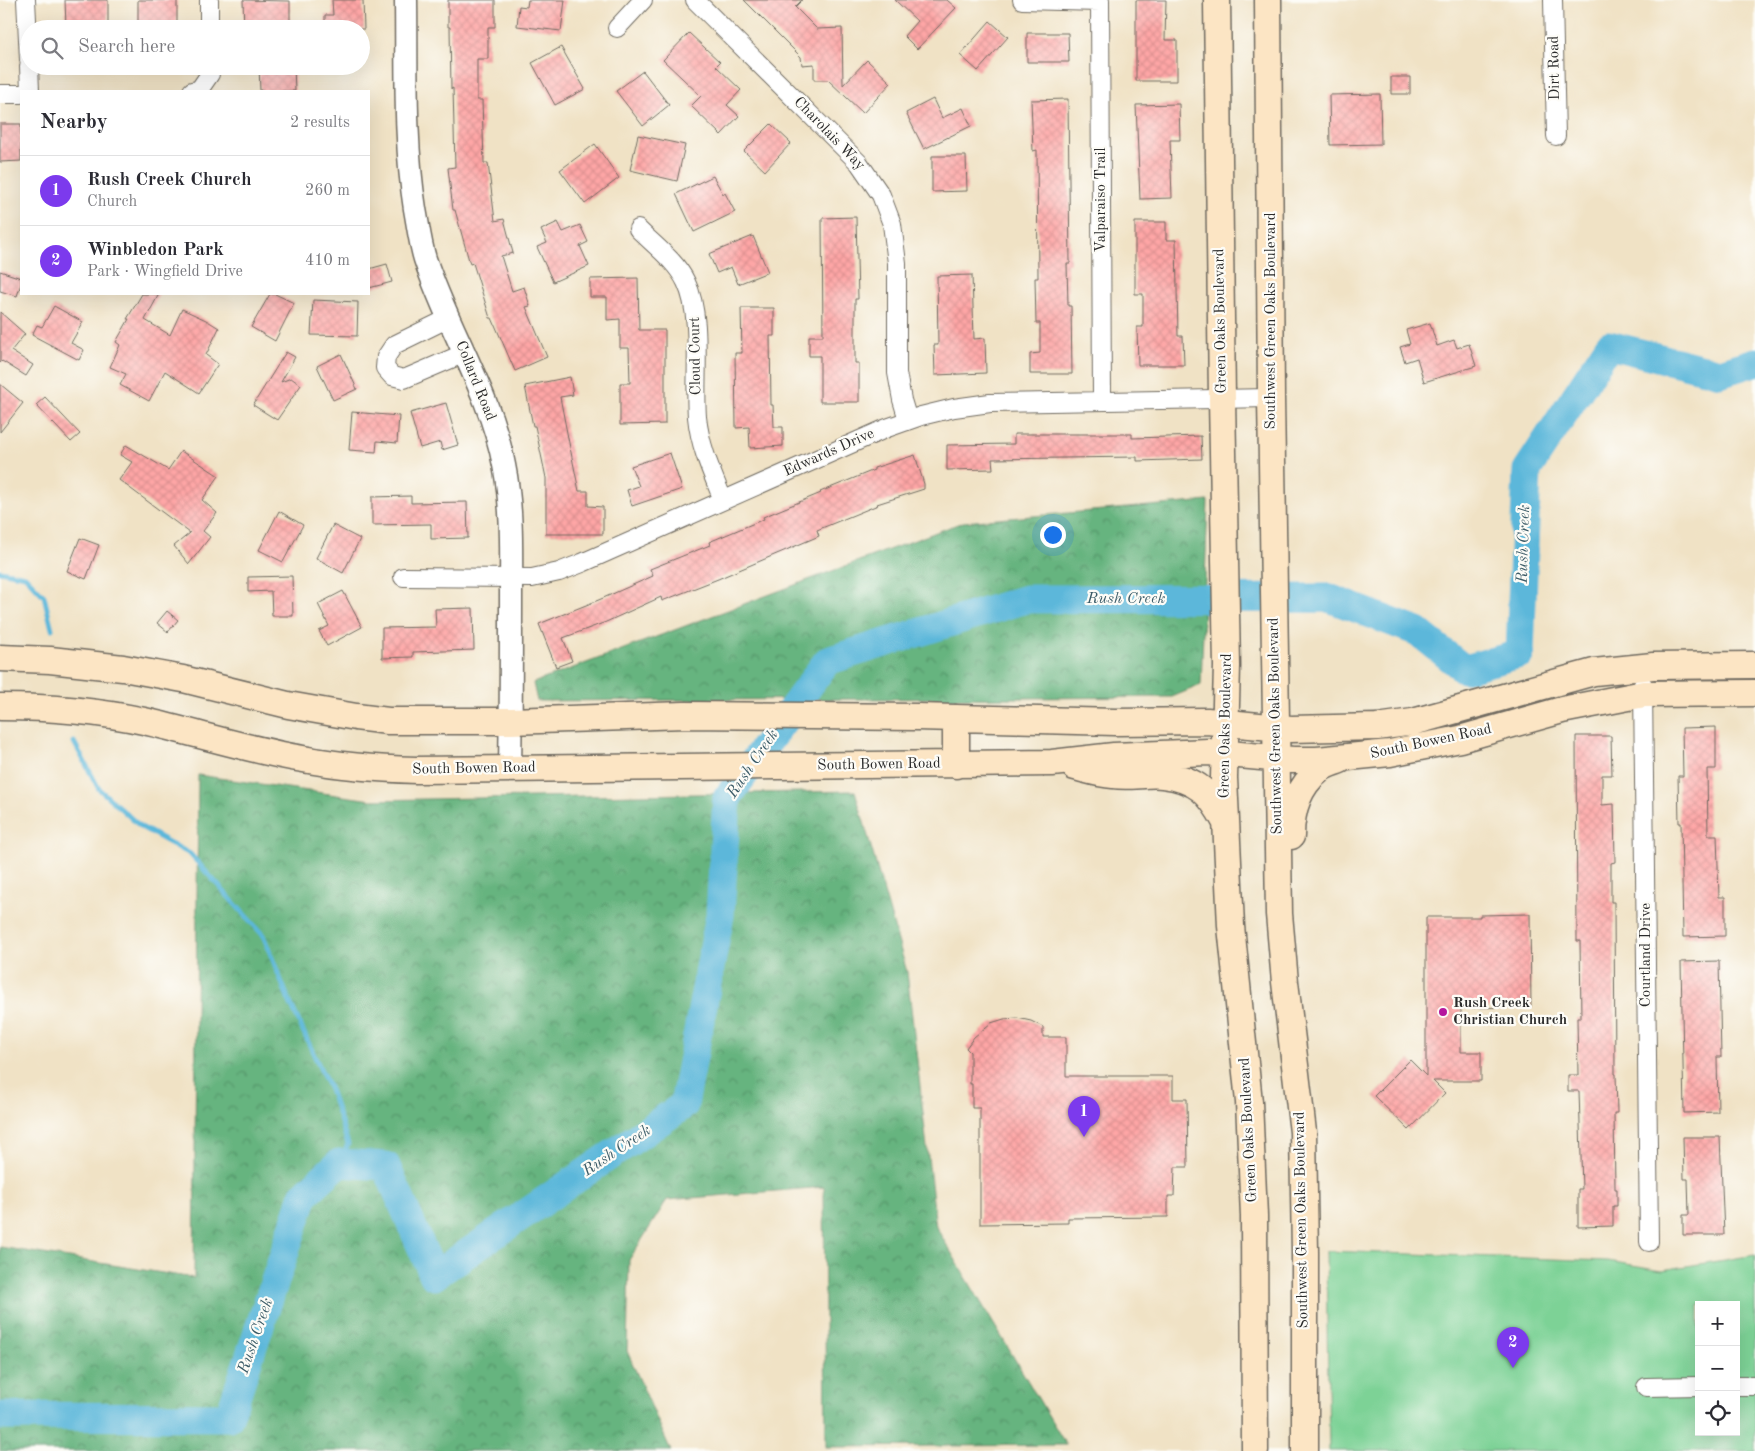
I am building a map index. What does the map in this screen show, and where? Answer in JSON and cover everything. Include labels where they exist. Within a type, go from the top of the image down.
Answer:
[{"type":"main road","name":"Green Oaks Boulevard","points":[[1217,0],[1227,666],[1224,754],[1231,926],[1249,1102],[1254,1216],[1255,1451]]},
{"type":"main road","name":"Southwest Green Oaks Boulevard","points":[[1268,0],[1274,665],[1279,914],[1284,982],[1303,1132],[1305,1451]]},
{"type":"main road","name":"South Bowen Road","points":[[0,658],[50,660],[123,668],[183,679],[288,705],[364,718],[423,722],[684,715],[917,717],[1115,722],[1207,721],[1291,729],[1377,726],[1413,722],[1594,672],[1642,667],[1755,665]]},
{"type":"main road","points":[[1518,693],[1529,719]]},
{"type":"main road","name":"South Bowen Road","points":[[0,707],[73,710],[134,720],[258,750],[304,759],[416,770],[1052,763],[1114,756],[1208,752],[1276,759],[1317,760],[1390,753],[1460,739],[1562,710],[1644,694],[1755,693]]},
{"type":"main road","points":[[956,718],[956,764]]},
{"type":"main road","points":[[1284,982],[1293,901],[1291,824],[1296,801],[1305,785],[1320,769],[1347,757]]},
{"type":"main road","points":[[1052,763],[1114,776],[1164,775],[1190,782],[1206,791],[1226,822]]},
{"type":"street","points":[[26,0],[27,20]]},
{"type":"street","points":[[209,0],[210,20]]},
{"type":"street","name":"Collard Road","points":[[406,0],[407,130],[414,200],[425,257],[448,318],[490,415],[504,463],[510,509],[510,768]]},
{"type":"street","points":[[617,28],[643,0]]},
{"type":"street","name":"Charolais Way","points":[[695,0],[859,163],[881,195],[888,209],[897,263],[898,373],[908,420]]},
{"type":"street","points":[[1022,0],[1100,1]]},
{"type":"street","name":"Dirt Road","points":[[1553,0],[1556,136]]},
{"type":"street","name":"Valparaiso Trail","points":[[1100,1],[1102,400]]},
{"type":"street","points":[[29,75],[30,90]]},
{"type":"street","points":[[199,90],[209,75]]},
{"type":"street","points":[[0,94],[20,94]]},
{"type":"street","name":"Cloud Court","points":[[638,229],[680,272],[690,293],[695,315],[696,398],[700,434],[709,466],[723,500]]},
{"type":"street","points":[[448,318],[394,345],[386,357],[385,368],[392,376],[404,379],[464,353]]},
{"type":"street","name":"Edwards Drive","points":[[403,577],[532,578],[570,568],[869,435],[908,420],[954,408],[990,403],[1271,398]]},
{"type":"street","name":"Courtland Drive","points":[[1642,667],[1644,694],[1649,1242]]},
{"type":"street","points":[[1646,1387],[1695,1386]]},
{"type":"street","points":[[1740,1386],[1755,1386]]},
{"type":"green space","points":[[1208,501],[1201,685],[1172,697],[537,701],[533,683],[963,522]]},
{"type":"green space","points":[[198,775],[371,800],[855,791],[907,972],[936,1227],[1066,1445],[826,1447],[824,1187],[667,1200],[629,1260],[627,1351],[671,1451],[0,1451],[0,1247],[194,1278]]},
{"type":"green space","points":[[1326,1251],[1608,1261],[1662,1270],[1755,1255],[1755,1451],[1329,1451]]},
{"type":"building","points":[[65,0],[108,0],[108,20],[66,20]]},
{"type":"building","points":[[138,0],[177,0],[177,20],[138,20]]},
{"type":"building","points":[[243,0],[290,1],[290,20],[244,20]]},
{"type":"building","points":[[332,0],[363,0],[364,20],[325,20],[325,15],[333,15]]},
{"type":"building","points":[[448,0],[495,0],[495,27],[488,27],[488,59],[477,59],[477,100],[482,100],[484,163],[488,163],[495,221],[504,219],[513,253],[501,256],[512,291],[524,287],[530,306],[526,307],[547,357],[515,371],[492,318],[490,318],[473,263],[470,264],[455,210],[453,210],[448,168],[455,167]]},
{"type":"building","points":[[528,0],[565,0],[561,31],[517,26],[519,6],[527,7]]},
{"type":"building","points":[[744,0],[802,0],[795,7],[817,29],[842,28],[843,85],[867,60],[891,83],[863,113],[828,80],[814,80],[814,64],[802,65],[801,57]]},
{"type":"building","points":[[895,0],[947,0],[956,8],[917,49],[904,36],[917,21]]},
{"type":"building","points":[[1136,0],[1166,0],[1165,40],[1177,40],[1177,81],[1136,81]]},
{"type":"building","points":[[990,21],[1008,37],[978,71],[960,55]]},
{"type":"building","points":[[689,33],[720,62],[716,66],[741,90],[727,105],[739,116],[721,135],[691,106],[701,96],[663,60]]},
{"type":"building","points":[[1027,33],[1068,33],[1069,62],[1027,62]]},
{"type":"building","points":[[561,47],[585,89],[555,105],[532,63]]},
{"type":"building","points":[[643,71],[669,105],[643,126],[616,91]]},
{"type":"building","points":[[259,75],[294,75],[295,90],[260,90]]},
{"type":"building","points":[[1391,77],[1410,77],[1410,94],[1391,94]]},
{"type":"building","points":[[1380,94],[1381,144],[1330,145],[1329,95]]},
{"type":"building","points":[[933,99],[942,118],[963,108],[971,126],[924,149],[906,113]]},
{"type":"building","points":[[1068,99],[1070,264],[1067,264],[1068,306],[1071,306],[1072,374],[1030,374],[1030,354],[1040,353],[1040,323],[1036,323],[1035,278],[1038,278],[1037,150],[1033,151],[1031,100]]},
{"type":"building","points":[[1179,104],[1180,140],[1170,140],[1172,198],[1140,199],[1136,105]]},
{"type":"building","points":[[0,124],[20,124],[20,161],[0,162]]},
{"type":"building","points":[[771,124],[791,143],[765,171],[744,151]]},
{"type":"building","points":[[638,135],[685,145],[677,181],[630,170]]},
{"type":"building","points":[[595,144],[619,178],[585,204],[560,170]]},
{"type":"building","points":[[932,156],[966,156],[967,191],[932,192]]},
{"type":"building","points":[[713,176],[735,212],[694,232],[676,194]]},
{"type":"building","points":[[856,217],[858,299],[855,299],[855,363],[859,363],[859,402],[820,402],[820,356],[809,356],[809,336],[823,336],[822,218]]},
{"type":"building","points":[[558,222],[563,232],[580,225],[588,242],[580,246],[589,266],[553,282],[537,247],[547,243],[541,230]]},
{"type":"building","points":[[1135,222],[1166,222],[1166,240],[1176,240],[1178,336],[1183,336],[1184,365],[1138,365],[1137,327],[1143,327],[1143,294],[1135,294]]},
{"type":"building","points":[[753,236],[768,272],[738,284],[731,267],[717,273],[709,254]]},
{"type":"building","points":[[387,264],[392,282],[370,288],[370,269]]},
{"type":"building","points":[[0,271],[20,278],[20,287],[17,296],[0,291]]},
{"type":"building","points":[[972,275],[974,339],[985,338],[986,373],[935,375],[934,345],[938,345],[937,276]]},
{"type":"building","points":[[638,278],[639,330],[665,330],[665,424],[620,425],[620,383],[630,383],[629,348],[620,348],[620,319],[607,320],[607,297],[590,297],[590,279]]},
{"type":"building","points":[[141,295],[158,295],[145,320],[170,335],[182,309],[219,328],[206,355],[218,364],[199,393],[165,371],[149,401],[120,385],[126,374],[110,367],[120,345],[116,342],[129,319],[127,319]]},
{"type":"building","points":[[269,295],[277,295],[294,303],[275,341],[251,327]]},
{"type":"building","points":[[313,300],[358,302],[357,336],[311,335]]},
{"type":"building","points":[[54,306],[83,322],[71,343],[84,350],[79,360],[32,335],[37,325],[42,327]]},
{"type":"building","points":[[741,308],[774,308],[774,336],[770,336],[771,405],[773,405],[774,427],[783,427],[783,446],[750,448],[749,427],[736,428],[735,353],[742,353]]},
{"type":"building","points":[[0,312],[25,334],[11,351],[33,365],[26,376],[2,361],[0,363]]},
{"type":"building","points":[[1430,323],[1437,346],[1454,340],[1457,348],[1469,344],[1476,366],[1424,382],[1417,358],[1405,362],[1400,347],[1410,344],[1406,330]]},
{"type":"building","points":[[286,352],[295,357],[281,382],[291,378],[301,385],[277,420],[253,405]]},
{"type":"building","points":[[341,354],[357,389],[333,400],[317,366]]},
{"type":"building","points":[[570,377],[573,395],[560,397],[579,491],[588,491],[588,506],[603,507],[603,534],[546,534],[546,478],[525,386]]},
{"type":"building","points":[[0,384],[23,403],[0,432]]},
{"type":"building","points":[[45,397],[80,434],[71,442],[36,405]]},
{"type":"building","points":[[446,403],[458,445],[442,450],[440,442],[420,448],[410,413]]},
{"type":"building","points":[[352,412],[399,416],[397,443],[377,441],[376,452],[349,450]]},
{"type":"building","points":[[1014,434],[1132,434],[1132,438],[1201,436],[1202,459],[1137,461],[1137,457],[992,459],[993,469],[947,470],[947,445],[1014,444]]},
{"type":"building","points":[[126,445],[168,470],[181,451],[219,476],[202,500],[217,513],[203,531],[210,537],[189,564],[174,546],[190,533],[119,480],[132,462],[120,455]]},
{"type":"building","points":[[670,453],[682,489],[632,506],[627,490],[639,486],[631,466]]},
{"type":"building","points":[[915,455],[924,489],[877,504],[817,530],[819,536],[718,579],[662,601],[661,597],[606,622],[563,638],[572,661],[556,667],[539,624],[653,576],[650,569],[710,545],[709,542],[764,519],[763,517],[874,470],[874,468]]},
{"type":"building","points":[[411,496],[411,503],[467,502],[468,538],[431,539],[431,524],[372,525],[372,497]]},
{"type":"building","points":[[279,511],[303,525],[283,562],[259,550]]},
{"type":"building","points":[[333,525],[360,539],[343,573],[316,558]]},
{"type":"building","points":[[80,538],[99,545],[86,579],[67,571]]},
{"type":"building","points":[[292,576],[293,616],[272,616],[271,591],[248,592],[248,577]]},
{"type":"building","points":[[343,591],[362,627],[327,646],[319,631],[329,626],[318,604]]},
{"type":"building","points":[[473,608],[474,650],[413,652],[413,657],[382,658],[382,628],[436,627],[435,609]]},
{"type":"building","points":[[167,611],[178,620],[168,632],[157,623]]},
{"type":"building","points":[[1716,727],[1716,769],[1707,769],[1708,835],[1717,835],[1719,897],[1725,897],[1725,936],[1683,937],[1681,823],[1679,823],[1678,776],[1683,776],[1682,728]]},
{"type":"building","points":[[1576,736],[1611,736],[1612,775],[1602,775],[1602,805],[1614,804],[1615,862],[1611,863],[1611,902],[1614,902],[1617,1113],[1614,1113],[1617,1206],[1613,1206],[1613,1226],[1578,1227],[1578,1189],[1582,1189],[1579,1091],[1568,1091],[1568,1075],[1578,1075],[1577,1018],[1581,1018],[1580,941],[1577,941]]},
{"type":"building","name":"Rush Creek Christian Church","points":[[1530,914],[1531,1007],[1461,1008],[1461,1052],[1481,1052],[1481,1081],[1433,1081],[1445,1093],[1409,1130],[1374,1096],[1410,1060],[1426,1076],[1426,917],[1480,917],[1480,915]]},
{"type":"building","points":[[1719,961],[1721,1057],[1717,1057],[1718,1112],[1684,1113],[1681,962]]},
{"type":"building","points":[[1017,1018],[1031,1021],[1043,1027],[1043,1037],[1066,1037],[1066,1076],[1173,1076],[1173,1099],[1187,1099],[1188,1167],[1175,1167],[1174,1196],[1168,1196],[1168,1217],[1068,1218],[1068,1223],[980,1224],[980,1108],[972,1108],[970,1052],[966,1048],[974,1037],[991,1023]]},
{"type":"building","points":[[1683,1137],[1720,1137],[1724,1235],[1683,1235],[1683,1215],[1689,1215],[1688,1179],[1684,1179]]},
{"type":"waterway","name":"Rush Creek","points":[[0,1416],[229,1417],[304,1195],[339,1163],[386,1166],[434,1276],[684,1105],[720,915],[727,798],[827,661],[1026,599],[1329,598],[1418,632],[1464,669],[1520,654],[1527,470],[1609,345],[1720,373],[1755,362]]},
{"type":"waterway","points":[[0,571],[25,576],[44,596],[52,629]]},
{"type":"waterway","points":[[74,742],[99,789],[141,827],[190,854],[263,935],[288,998],[331,1092],[348,1144],[339,1163]]},
{"type":"place","name":"Rush Creek Christian Church","points":[[1443,1012]]},
{"type":"place","name":"Rush Creek Church","points":[[1084,1137]]},
{"type":"place","name":"Winbledon Park","points":[[1513,1368]]}]
